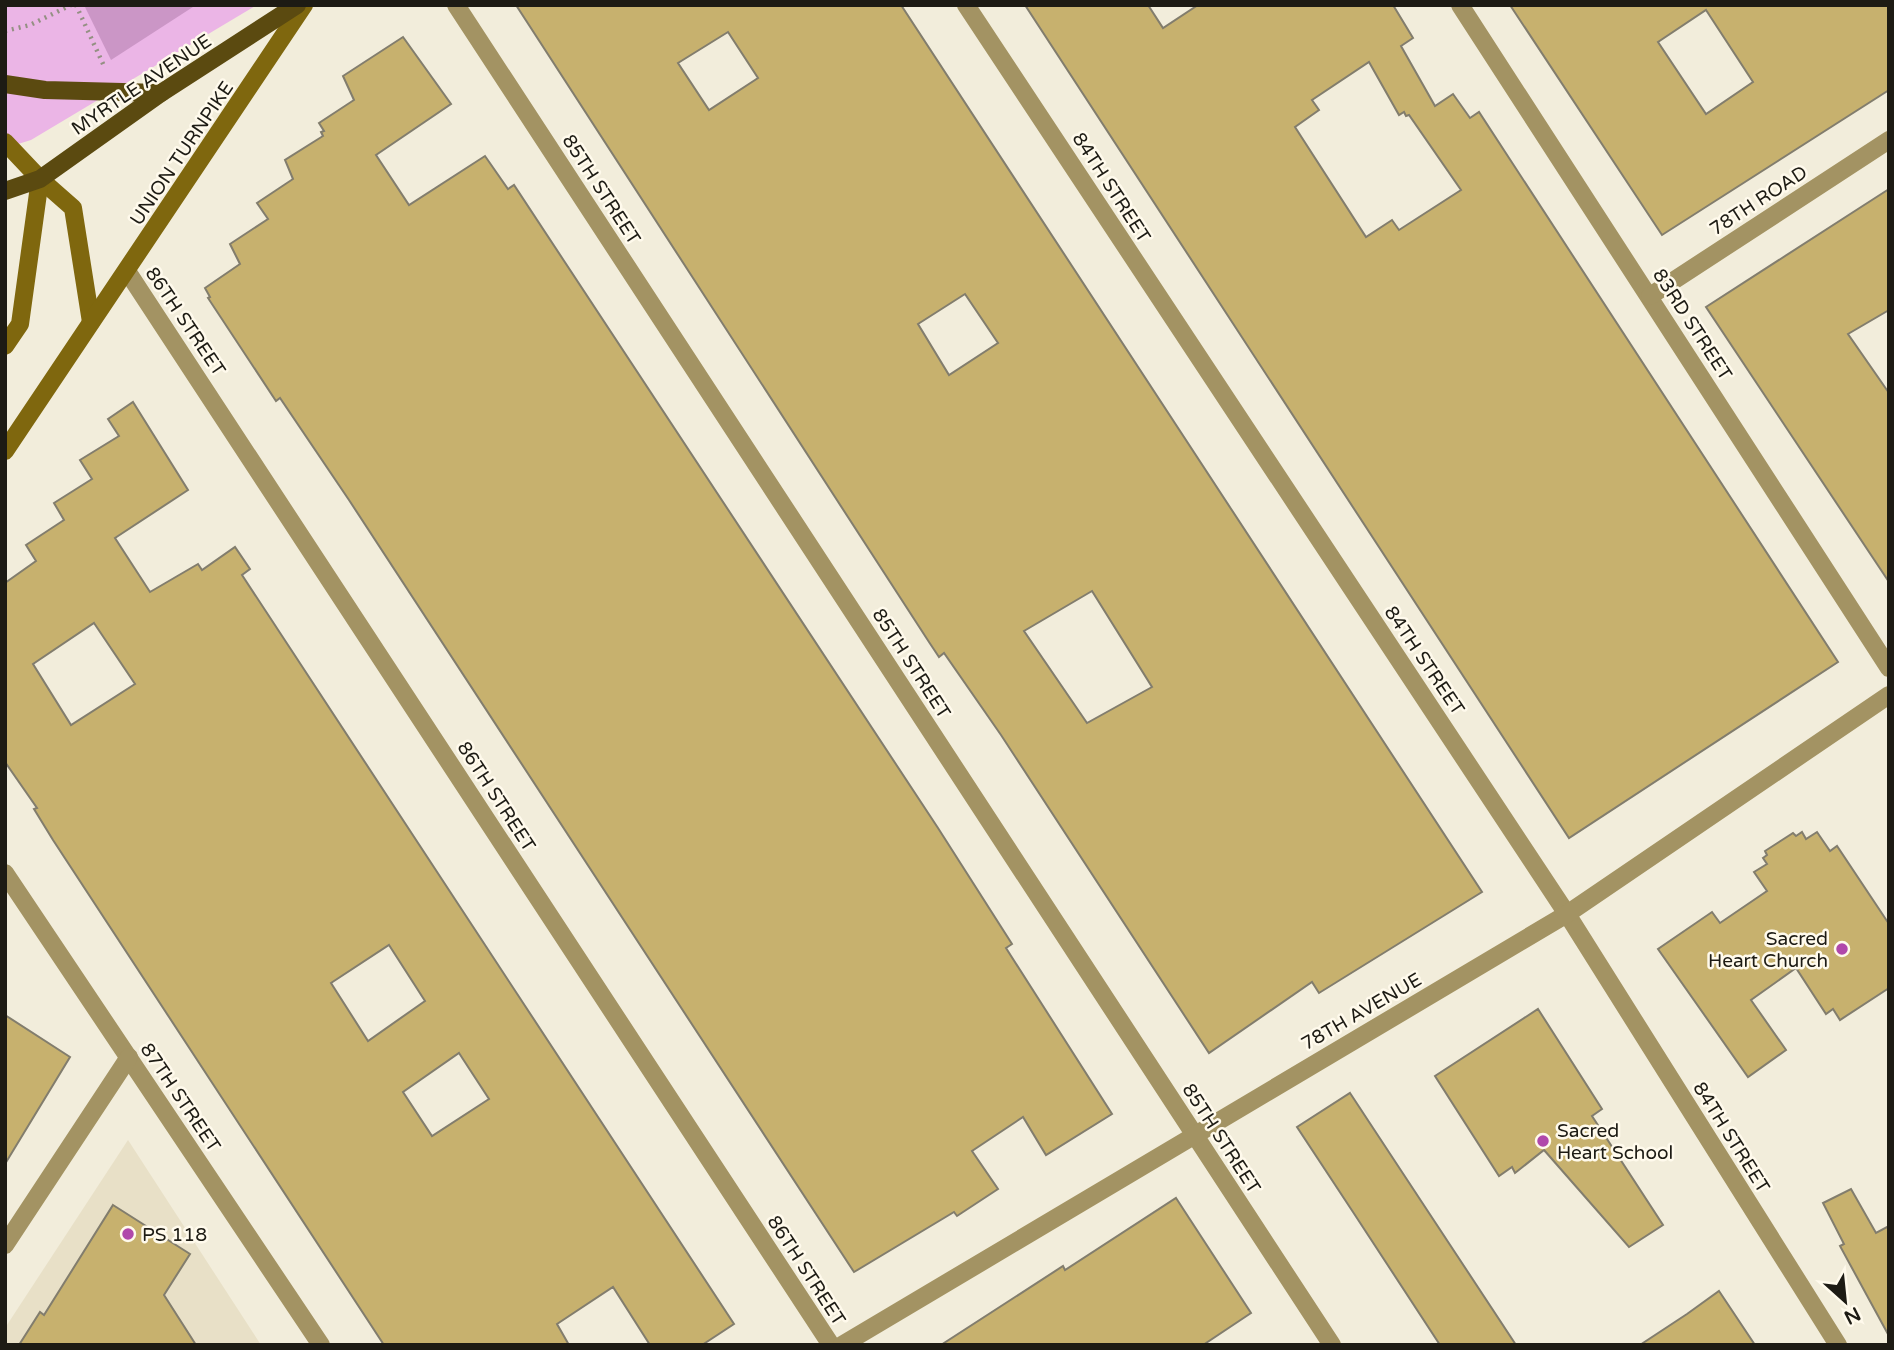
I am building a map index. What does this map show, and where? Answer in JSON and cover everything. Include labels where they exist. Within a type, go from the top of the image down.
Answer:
[{"type":"main road","name":"MYRTLE AVENUE","points":[[5,191],[40,180],[162,93],[297,5]]},
{"type":"main road","name":"UNION TURNPIKE","points":[[5,450],[304,5]]},
{"type":"main road","points":[[5,84],[45,89],[162,93]]},
{"type":"main road","points":[[5,142],[40,180],[73,208],[91,322]]},
{"type":"main road","points":[[5,346],[20,324],[40,180]]},
{"type":"street","name":"85TH STREET","points":[[456,5],[1332,1345]]},
{"type":"street","name":"84TH STREET","points":[[966,5],[1567,914],[1838,1345]]},
{"type":"street","name":"83RD STREET","points":[[1460,5],[1889,668]]},
{"type":"street","name":"78TH ROAD","points":[[1650,296],[1889,140]]},
{"type":"street","name":"86TH STREET","points":[[127,271],[831,1345]]},
{"type":"street","name":"78TH AVENUE","points":[[842,1345],[1194,1133],[1567,914],[1889,695]]},
{"type":"street","name":"87TH STREET","points":[[5,873],[321,1345]]},
{"type":"street","points":[[5,1245],[129,1056]]},
{"type":"path","points":[[5,31],[30,25],[73,5],[106,70]]},
{"type":"shaded area","points":[[5,5],[257,5],[31,140],[5,148]]},
{"type":"shaded area","points":[[84,5],[196,5],[111,60]]},
{"type":"shaded area","name":"PS 118","points":[[128,1140],[261,1345],[5,1345],[5,1328]]},
{"type":"building","points":[[516,5],[901,5],[1482,892],[1319,993],[1312,982],[1209,1053],[1001,735],[944,653],[939,657]],"holes":[[[728,32],[758,78],[709,110],[678,63]],[[965,294],[998,343],[949,375],[918,324]],[[1092,591],[1152,687],[1087,723],[1024,631]]]},
{"type":"building","points":[[1025,5],[1148,5],[1163,28],[1198,5],[1393,5],[1413,38],[1401,46],[1435,106],[1453,94],[1470,118],[1479,112],[1838,662],[1569,838]],"holes":[[[1369,62],[1399,115],[1404,112],[1406,116],[1409,115],[1461,190],[1399,230],[1392,220],[1366,237],[1295,127],[1319,110],[1312,100]]]},
{"type":"building","points":[[1510,5],[1889,5],[1889,90],[1662,235]],"holes":[[[1706,10],[1753,82],[1706,114],[1658,42]]]},
{"type":"building","points":[[403,37],[451,104],[376,155],[409,205],[485,156],[508,189],[514,185],[938,828],[1012,944],[1006,948],[1112,1114],[1046,1155],[1023,1117],[972,1151],[998,1189],[957,1216],[954,1212],[854,1272],[349,500],[280,398],[276,401],[208,298],[210,297],[205,288],[240,264],[230,244],[268,219],[257,203],[293,179],[285,160],[323,136],[321,132],[324,131],[319,123],[354,100],[343,76]]},
{"type":"building","points":[[1889,189],[1889,310],[1848,334],[1889,393],[1889,582],[1706,307]]},
{"type":"building","points":[[133,402],[188,490],[115,538],[150,592],[198,564],[202,570],[235,547],[250,569],[242,575],[734,1324],[702,1345],[650,1345],[613,1287],[557,1324],[569,1345],[384,1345],[53,840],[34,809],[37,808],[5,762],[5,583],[36,561],[26,545],[64,520],[54,503],[92,479],[80,460],[119,436],[108,419]],"holes":[[[94,623],[135,684],[71,725],[33,664]],[[389,945],[425,1001],[368,1041],[331,983]],[[459,1053],[489,1099],[432,1136],[403,1092]]]},
{"type":"building","points":[[1802,832],[1806,839],[1817,832],[1830,851],[1837,846],[1889,924],[1889,988],[1840,1020],[1833,1009],[1826,1014],[1796,968],[1751,1000],[1786,1050],[1748,1077],[1658,949],[1712,912],[1720,923],[1767,891],[1754,872],[1767,864],[1763,858],[1767,855],[1765,851],[1793,833],[1796,836]]},
{"type":"building","name":"Sacred Heart School","points":[[1538,1009],[1602,1109],[1592,1116],[1663,1225],[1629,1247],[1544,1150],[1515,1173],[1512,1167],[1499,1176],[1435,1076]]},
{"type":"building","points":[[5,1015],[70,1057],[5,1164]]},
{"type":"building","points":[[1350,1093],[1516,1345],[1440,1345],[1297,1127]]},
{"type":"building","points":[[1851,1189],[1876,1233],[1889,1226],[1889,1336],[1840,1246],[1844,1244],[1823,1203]]},
{"type":"building","points":[[1176,1198],[1251,1313],[1203,1345],[941,1345],[1063,1266],[1065,1270]]},
{"type":"building","points":[[113,1205],[190,1254],[164,1295],[196,1345],[19,1345],[40,1312],[44,1315]]},
{"type":"building","points":[[1719,1291],[1755,1345],[1640,1345],[1687,1314]]},
{"type":"place","name":"Sacred Heart Church","points":[[1842,949]]},
{"type":"place","name":"Sacred Heart School","points":[[1543,1141]]},
{"type":"place","name":"PS 118","points":[[128,1234]]}]
